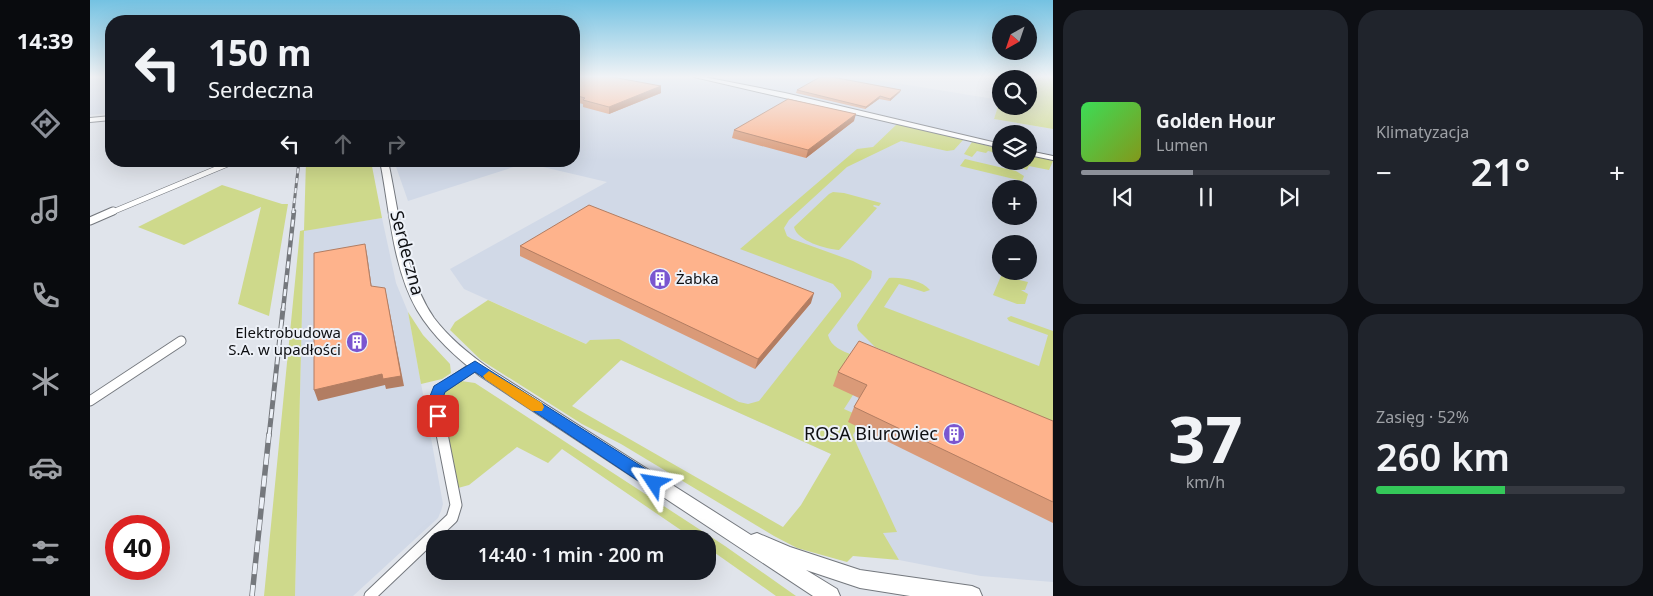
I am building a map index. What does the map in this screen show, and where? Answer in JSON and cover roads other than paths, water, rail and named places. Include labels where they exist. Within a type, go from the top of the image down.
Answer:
[{"type":"street","points":[[826,105],[992,144]]},
{"type":"street","points":[[90,120],[105,119]]},
{"type":"street","points":[[1037,155],[1053,158]]},
{"type":"street","points":[[90,221],[220,167]]},
{"type":"street","name":"Serdeczna","points":[[385,167],[407,269],[416,297],[443,337],[475,366],[716,522]]},
{"type":"street","points":[[90,401],[181,340]]},
{"type":"street","points":[[370,596],[452,518],[456,505],[435,401],[439,390],[475,366]]},
{"type":"street","points":[[716,522],[825,592],[839,596]]},
{"type":"street","points":[[716,522],[788,555],[860,579],[972,596]]},
{"type":"railway","points":[[293,213],[298,167]]},
{"type":"railway","points":[[283,310],[294,211]]},
{"type":"railway","points":[[269,436],[283,309]]},
{"type":"railway","points":[[252,596],[269,434]]},
{"type":"place","name":"Żabka","points":[[660,279]]},
{"type":"place","name":"Elektrobudowa S.A. w upadłości","points":[[357,342]]},
{"type":"place","name":"ROSA Biurowiec","points":[[954,434]]}]
